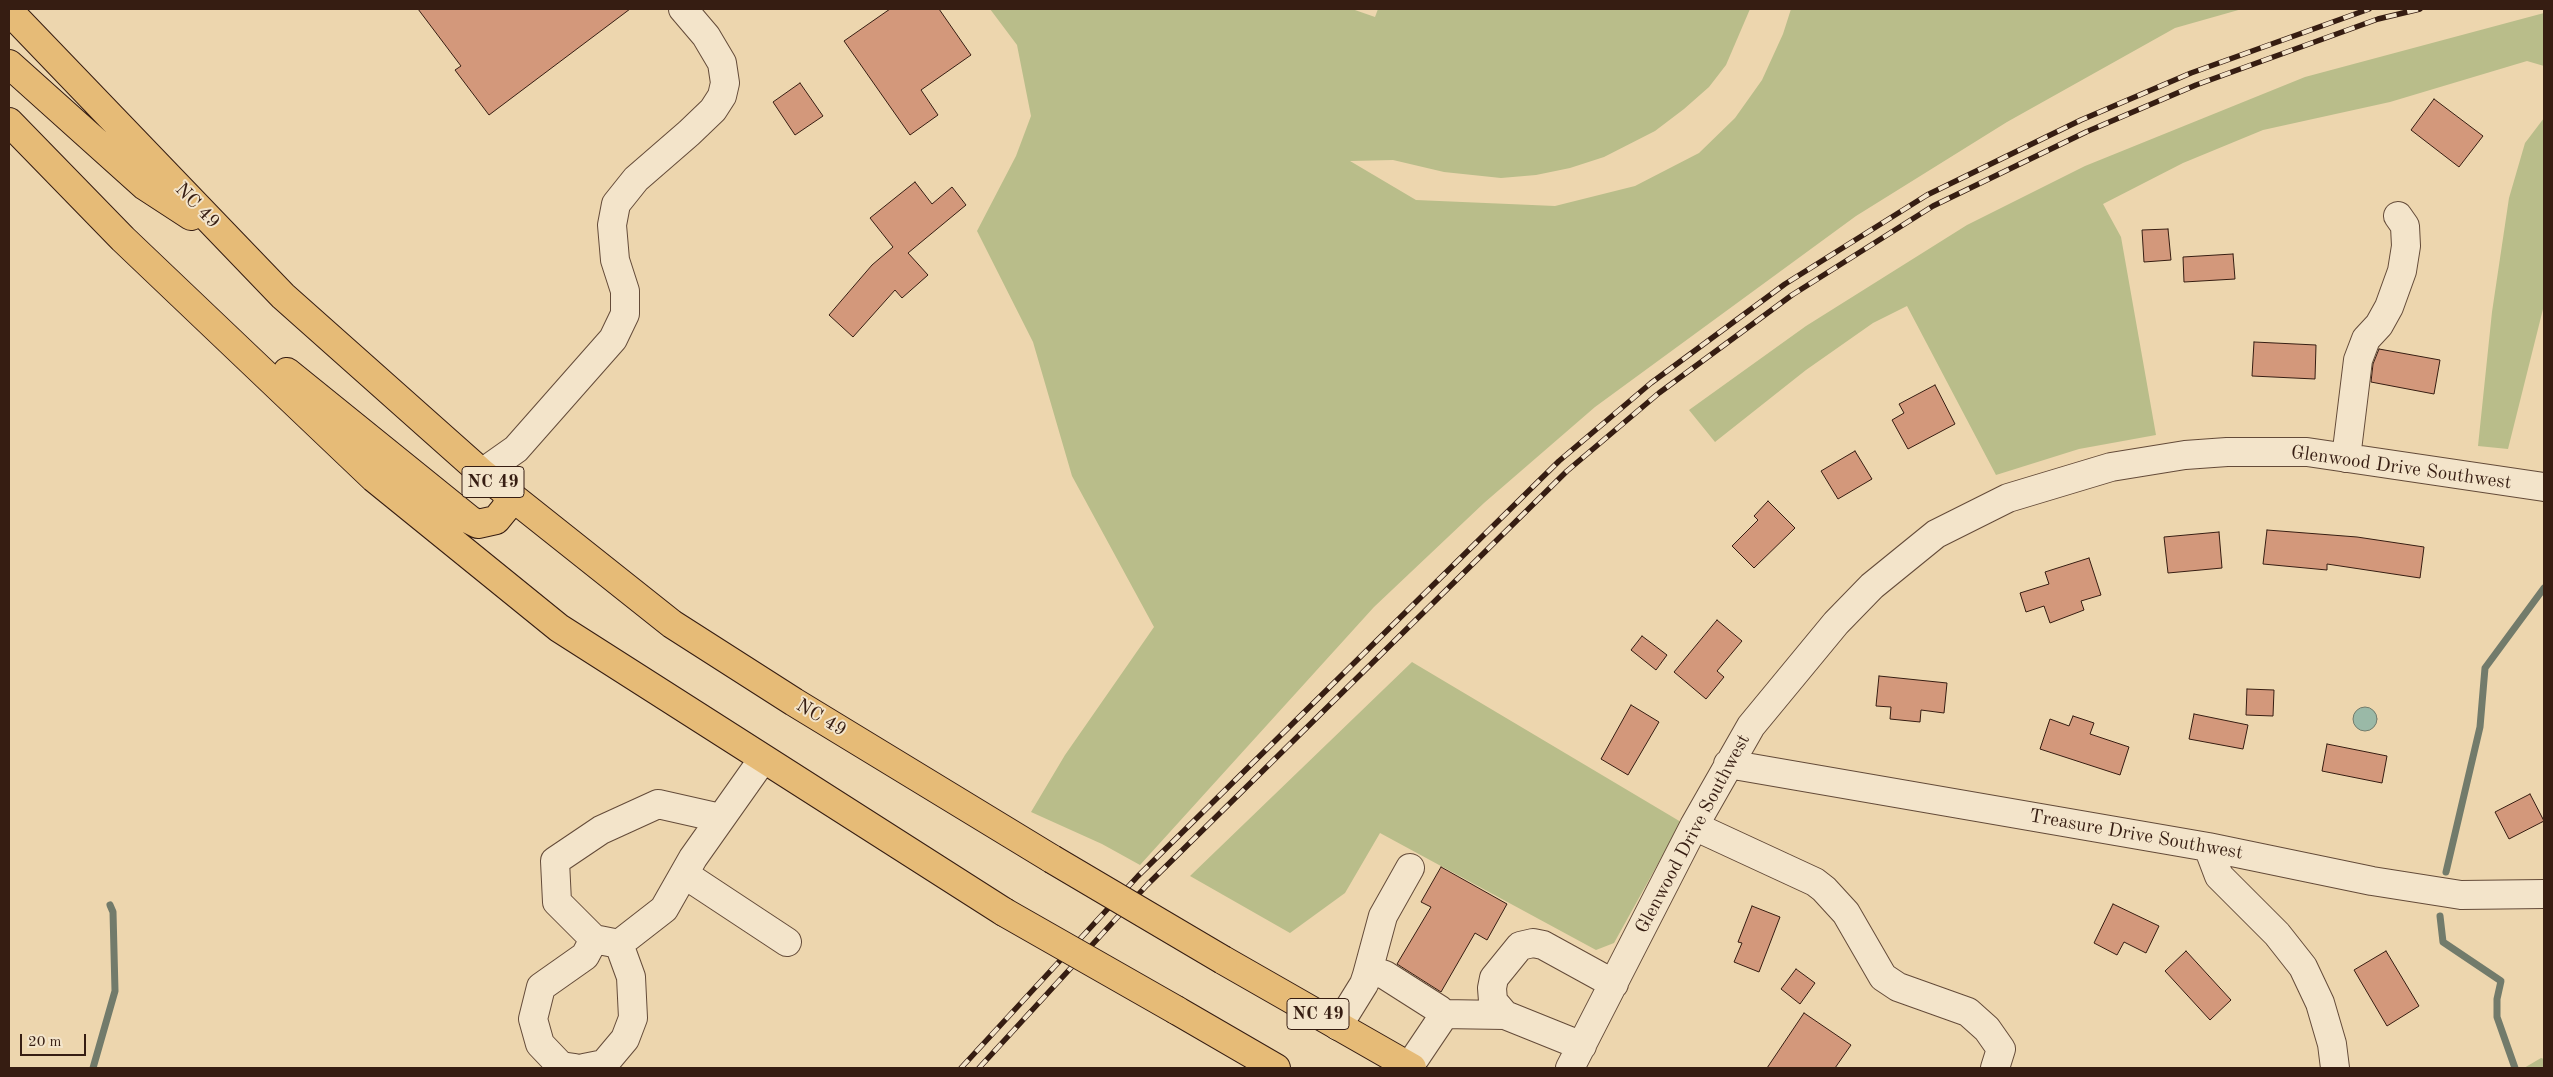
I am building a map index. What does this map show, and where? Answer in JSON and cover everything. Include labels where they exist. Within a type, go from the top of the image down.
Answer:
[{"type":"highway","points":[[19,9],[42,45]]},
{"type":"highway","name":"NC 49","points":[[9,12],[283,296],[482,473],[672,624],[794,702],[1052,859],[1223,960],[1411,1067]]},
{"type":"highway","points":[[9,64],[145,186],[232,243]]},
{"type":"highway","points":[[9,122],[123,239],[374,478],[559,628],[1004,912],[1276,1068]]},
{"type":"highway","points":[[246,356],[285,370],[470,520],[478,524],[496,520],[505,509],[511,496]]},
{"type":"street","points":[[482,473],[516,450],[613,339],[625,314],[625,291],[615,260],[612,225],[616,204],[636,179],[713,110],[722,96],[726,83],[722,63],[706,36],[683,9]]},
{"type":"street","points":[[2346,458],[2358,360],[2366,339],[2379,325],[2389,307],[2402,271],[2406,246],[2405,226],[2398,216]]},
{"type":"street","name":"Glenwood Drive Southwest","points":[[1576,1057],[1694,826],[1751,726],[1836,622],[1872,586],[1936,534],[2008,498],[2111,467],[2185,455],[2227,452],[2307,452],[2544,487]]},
{"type":"street","points":[[574,1068],[561,1066],[540,1044],[533,1019],[541,987],[606,942],[664,909],[720,818],[763,759]]},
{"type":"street","name":"Treasure Drive Southwest","points":[[1728,764],[2208,847],[2372,881],[2461,895],[2544,894]]},
{"type":"street","points":[[584,1068],[604,1064],[625,1039],[633,1018],[631,977],[606,942],[557,902],[555,861],[601,830],[658,804],[720,818]]},
{"type":"street","points":[[1694,826],[1815,882],[1824,889],[1846,913],[1883,977],[1898,987],[1968,1012],[1988,1029],[2002,1049],[1995,1068]]},
{"type":"street","points":[[2208,847],[2212,863],[2219,876],[2277,934],[2303,967],[2320,1003],[2332,1044],[2335,1068]]},
{"type":"street","points":[[1338,1026],[1364,984],[1383,916],[1410,868]]},
{"type":"street","points":[[684,874],[787,942]]},
{"type":"street","points":[[1576,1057],[1505,1016],[1494,1001],[1492,988],[1494,978],[1510,956],[1520,946],[1526,944],[1543,945],[1614,984]]},
{"type":"street","points":[[1368,975],[1379,972],[1385,975],[1440,1010],[1442,1014],[1442,1018],[1411,1067]]},
{"type":"street","points":[[1442,1014],[1505,1016]]},
{"type":"green space","points":[[990,9],[1352,9],[1375,17],[1378,9],[1750,9],[1726,65],[1709,87],[1655,131],[1604,157],[1570,168],[1536,175],[1501,178],[1444,172],[1393,160],[1350,161],[1416,200],[1555,206],[1635,186],[1699,153],[1735,118],[1762,80],[1783,34],[1791,9],[2242,9],[2175,28],[2007,122],[1856,216],[1595,407],[1484,503],[1374,607],[1140,865],[1102,844],[1031,812],[1065,755],[1154,627],[1072,476],[1033,342],[977,231],[1016,156],[1031,116],[1017,45]]},
{"type":"green space","points":[[2544,13],[2544,66],[2527,61],[2390,102],[2263,130],[2183,163],[2103,204],[2121,237],[2156,435],[2079,449],[1996,475],[1907,306],[1873,323],[1806,370],[1715,442],[1689,410],[1806,326],[1967,225],[2085,166],[2305,77]]},
{"type":"green space","points":[[2544,118],[2544,305],[2508,449],[2478,446],[2492,312],[2509,198],[2525,143]]},
{"type":"green space","points":[[1412,662],[1681,822],[1614,943],[1596,950],[1380,833],[1345,893],[1290,933],[1190,876]]},
{"type":"green space","points":[[2541,1058],[2544,1059],[2544,1068],[2524,1068]]},
{"type":"shaded area","points":[[2365,707],[2370,708],[2376,714],[2376,724],[2370,730],[2365,731],[2360,730],[2354,724],[2353,719],[2354,714],[2360,708]]},
{"type":"building","points":[[418,9],[630,9],[489,115],[455,70],[461,66]]},
{"type":"building","points":[[890,9],[939,9],[971,55],[921,90],[938,115],[910,135],[844,41]]},
{"type":"building","points":[[800,83],[823,116],[795,135],[773,102]]},
{"type":"building","points":[[2434,99],[2483,136],[2459,167],[2411,130]]},
{"type":"building","points":[[915,182],[932,204],[952,187],[966,205],[908,253],[928,275],[902,298],[895,290],[853,337],[829,315],[872,265],[893,247],[870,218]]},
{"type":"building","points":[[2168,229],[2171,260],[2144,262],[2142,230]]},
{"type":"building","points":[[2233,254],[2235,279],[2184,282],[2183,257]]},
{"type":"building","points":[[2254,342],[2316,345],[2315,379],[2252,376]]},
{"type":"building","points":[[2379,349],[2440,360],[2434,394],[2371,382],[2373,364]]},
{"type":"building","points":[[1935,385],[1955,424],[1908,449],[1892,420],[1904,413],[1899,404]]},
{"type":"building","points":[[1855,451],[1872,479],[1838,499],[1821,471]]},
{"type":"building","points":[[1768,501],[1795,528],[1754,568],[1732,546],[1758,520],[1754,516]]},
{"type":"building","points":[[2267,530],[2357,537],[2424,547],[2420,578],[2327,564],[2327,570],[2263,564]]},
{"type":"building","points":[[2219,532],[2222,568],[2168,573],[2164,537]]},
{"type":"building","points":[[2089,558],[2101,595],[2081,601],[2084,610],[2050,623],[2044,606],[2026,612],[2020,593],[2049,584],[2045,572]]},
{"type":"building","points":[[1717,620],[1742,641],[1717,671],[1724,677],[1706,699],[1674,672]]},
{"type":"building","points":[[1642,636],[1667,655],[1656,670],[1631,650]]},
{"type":"building","points":[[1879,676],[1947,683],[1944,713],[1921,710],[1920,722],[1890,719],[1891,707],[1876,706]]},
{"type":"building","points":[[2247,689],[2274,690],[2273,716],[2246,715]]},
{"type":"building","points":[[1631,705],[1659,722],[1628,775],[1601,759]]},
{"type":"building","points":[[2194,714],[2248,725],[2243,749],[2189,739]]},
{"type":"building","points":[[2073,716],[2094,723],[2090,734],[2129,747],[2120,775],[2040,749],[2050,719],[2069,726]]},
{"type":"building","points":[[2327,744],[2387,756],[2382,783],[2322,771]]},
{"type":"building","points":[[2530,794],[2544,821],[2509,839],[2495,812]]},
{"type":"building","points":[[1441,867],[1507,904],[1487,940],[1475,933],[1441,992],[1397,964],[1431,907],[1421,902]]},
{"type":"building","points":[[2113,904],[2159,926],[2146,953],[2124,942],[2117,955],[2094,943]]},
{"type":"building","points":[[1752,906],[1780,917],[1759,972],[1734,962],[1742,943],[1738,942]]},
{"type":"building","points":[[2186,951],[2231,1000],[2210,1020],[2165,971]]},
{"type":"building","points":[[2386,951],[2419,1006],[2387,1026],[2354,970]]},
{"type":"building","points":[[1796,969],[1815,983],[1800,1004],[1781,989]]},
{"type":"building","points":[[1804,1013],[1851,1045],[1835,1068],[1767,1068]]},
{"type":"waterway","points":[[2446,872],[2480,727],[2485,668],[2544,588]]},
{"type":"waterway","points":[[93,1068],[115,991],[113,912],[110,905]]},
{"type":"waterway","points":[[2440,916],[2443,942],[2501,981],[2497,999],[2497,1017],[2515,1068]]},
{"type":"railway","points":[[961,1068],[1138,876],[1559,461],[1651,383],[1785,284],[1927,195],[2081,120],[2191,73],[2369,9]]},
{"type":"railway","points":[[979,1068],[1147,885],[1567,471],[1659,393],[1792,295],[1933,206],[2086,132],[2196,85],[2378,19],[2420,9]]}]
